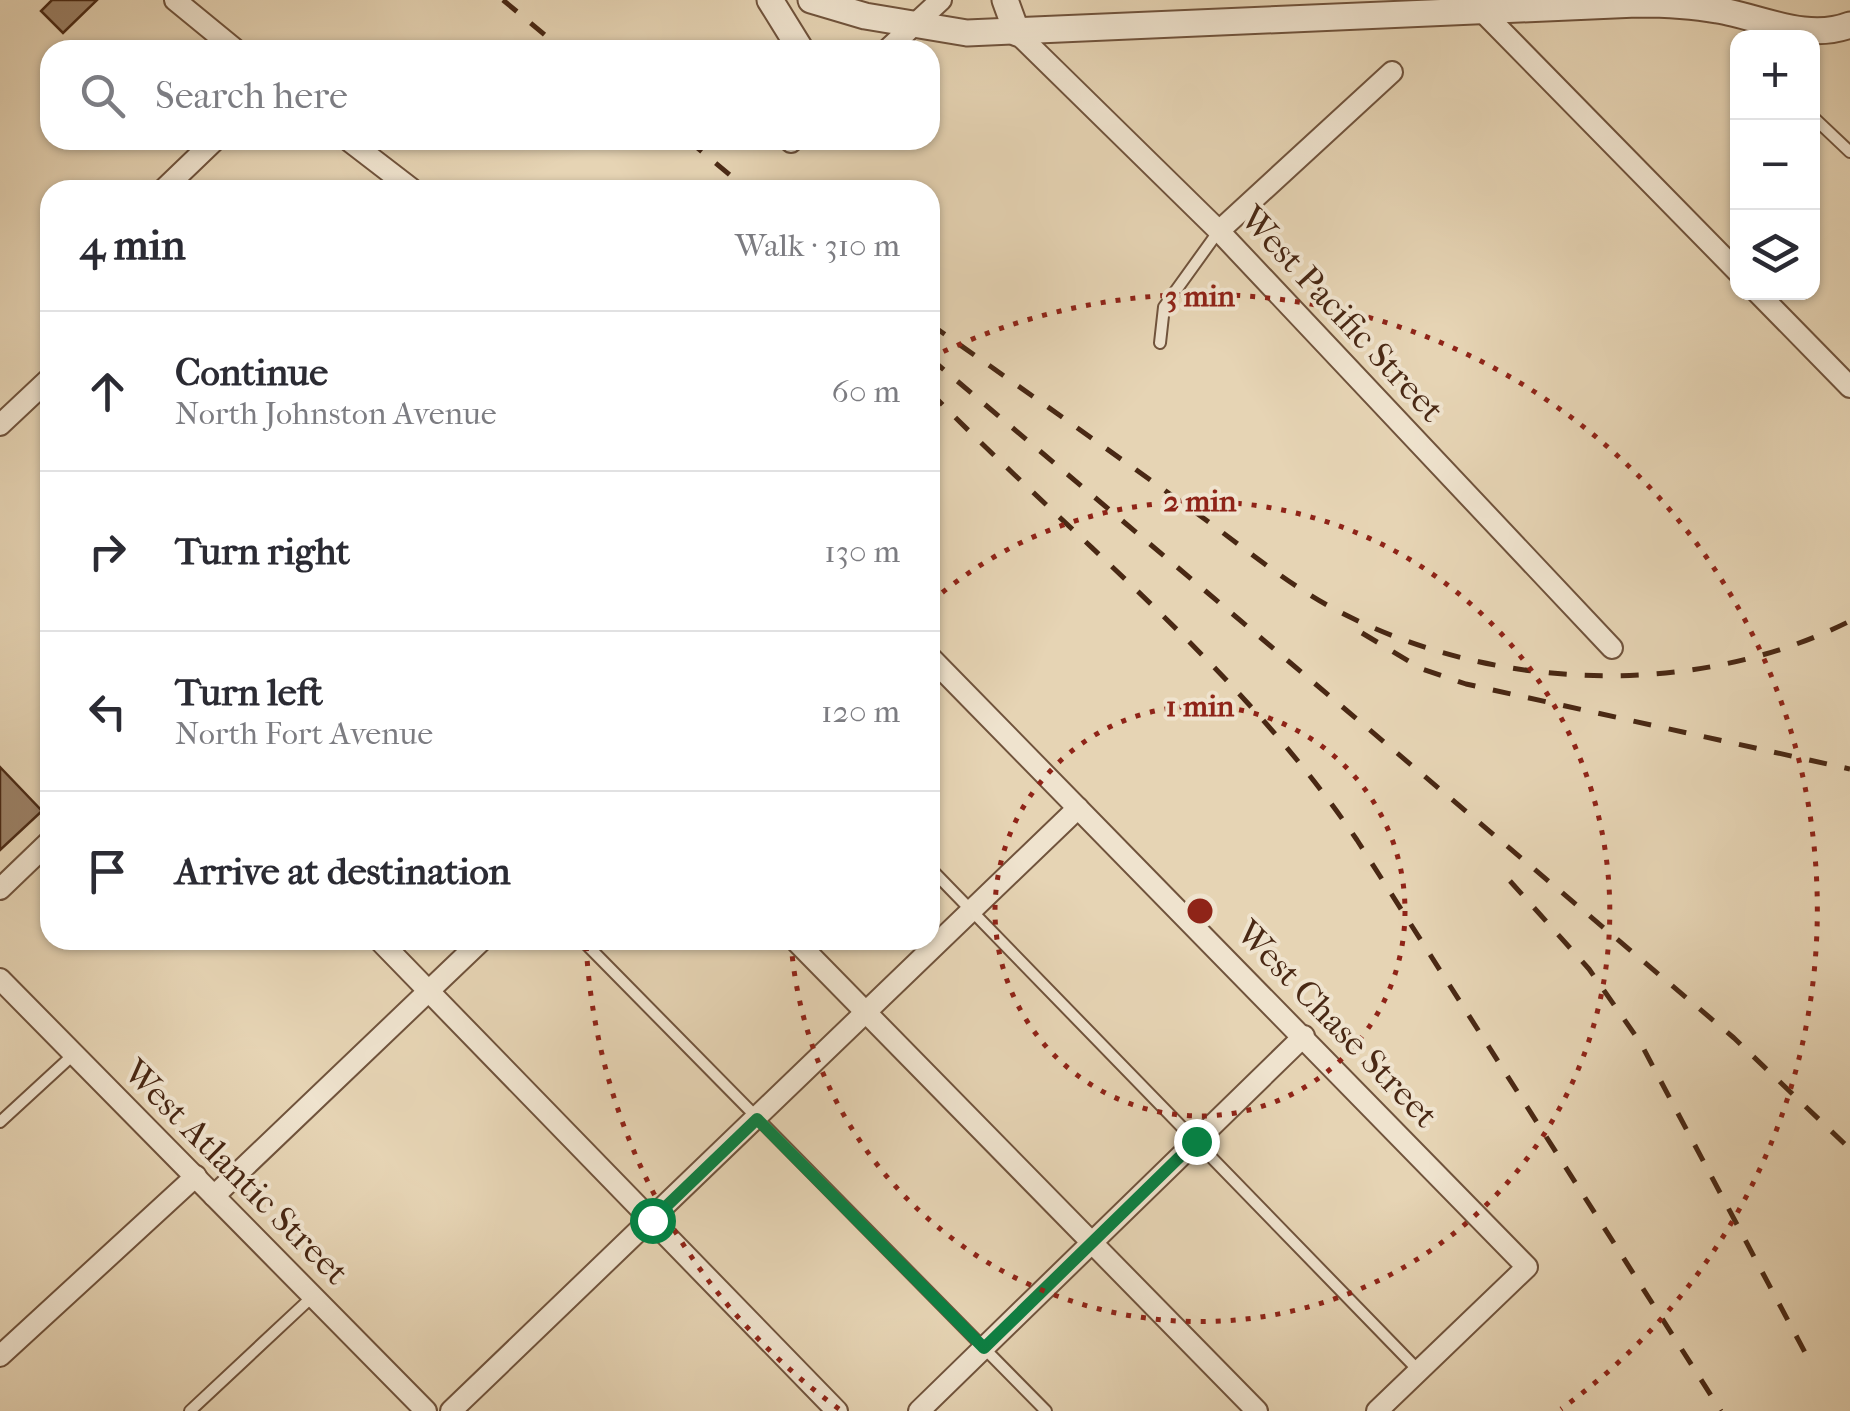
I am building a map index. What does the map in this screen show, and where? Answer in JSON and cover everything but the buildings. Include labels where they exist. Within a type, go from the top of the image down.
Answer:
[{"type":"street","points":[[175,0],[224,40]]},
{"type":"street","points":[[770,0],[795,40]]},
{"type":"street","points":[[811,0],[913,26],[968,33],[1018,34],[1477,5],[1682,4],[1768,30]]},
{"type":"street","points":[[898,40],[941,0]]},
{"type":"street","points":[[1005,0],[1018,34]]},
{"type":"street","points":[[1477,5],[1730,264]]},
{"type":"street","points":[[1820,32],[1850,26]]},
{"type":"street","name":"West Pacific Street","points":[[1018,34],[1219,231],[1612,648]]},
{"type":"street","points":[[1219,231],[1392,72]]},
{"type":"street","points":[[173,180],[205,150]]},
{"type":"street","points":[[360,150],[398,180]]},
{"type":"street","points":[[1765,300],[1850,388]]},
{"type":"street","points":[[0,424],[40,387]]},
{"type":"street","name":"West Chase Street","points":[[940,667],[1527,1267],[1419,1371]]},
{"type":"street","points":[[940,942],[1078,808]]},
{"type":"street","points":[[0,890],[40,851]]},
{"type":"street","points":[[390,950],[837,1411]]},
{"type":"street","points":[[214,1196],[472,950]]},
{"type":"street","points":[[805,950],[1257,1411]]},
{"type":"street","points":[[451,1411],[932,950]]},
{"type":"street","name":"West Atlantic Street","points":[[0,979],[426,1411]]},
{"type":"street","points":[[919,1411],[1304,1036]]},
{"type":"street","points":[[0,1356],[196,1176]]},
{"type":"street","points":[[1377,1411],[1419,1371]]},
{"type":"lane","points":[[1816,120],[1850,152]]},
{"type":"lane","points":[[1160,343],[1164,307],[1219,231]]},
{"type":"lane","points":[[940,878],[1419,1371]]},
{"type":"lane","points":[[592,950],[1046,1411]]},
{"type":"lane","points":[[0,1122],[74,1054]]},
{"type":"lane","points":[[190,1411],[313,1296]]},
{"type":"railway","points":[[503,0],[551,40]]},
{"type":"railway","points":[[700,150],[736,180]]},
{"type":"railway","points":[[940,331],[1291,582],[1352,618],[1411,642],[1473,660],[1537,672],[1601,676],[1666,673],[1730,663],[1791,646],[1850,621]]},
{"type":"railway","points":[[940,366],[1734,1038],[1850,1149]]},
{"type":"railway","points":[[940,402],[1209,662],[1311,778],[1357,840],[1721,1411]]},
{"type":"railway","points":[[1362,633],[1422,669],[1466,684],[1850,769]]},
{"type":"railway","points":[[1510,881],[1589,969],[1640,1042],[1809,1360]]},
{"type":"route","points":[[652,1220],[757,1119],[984,1348],[1196,1141]]}]
